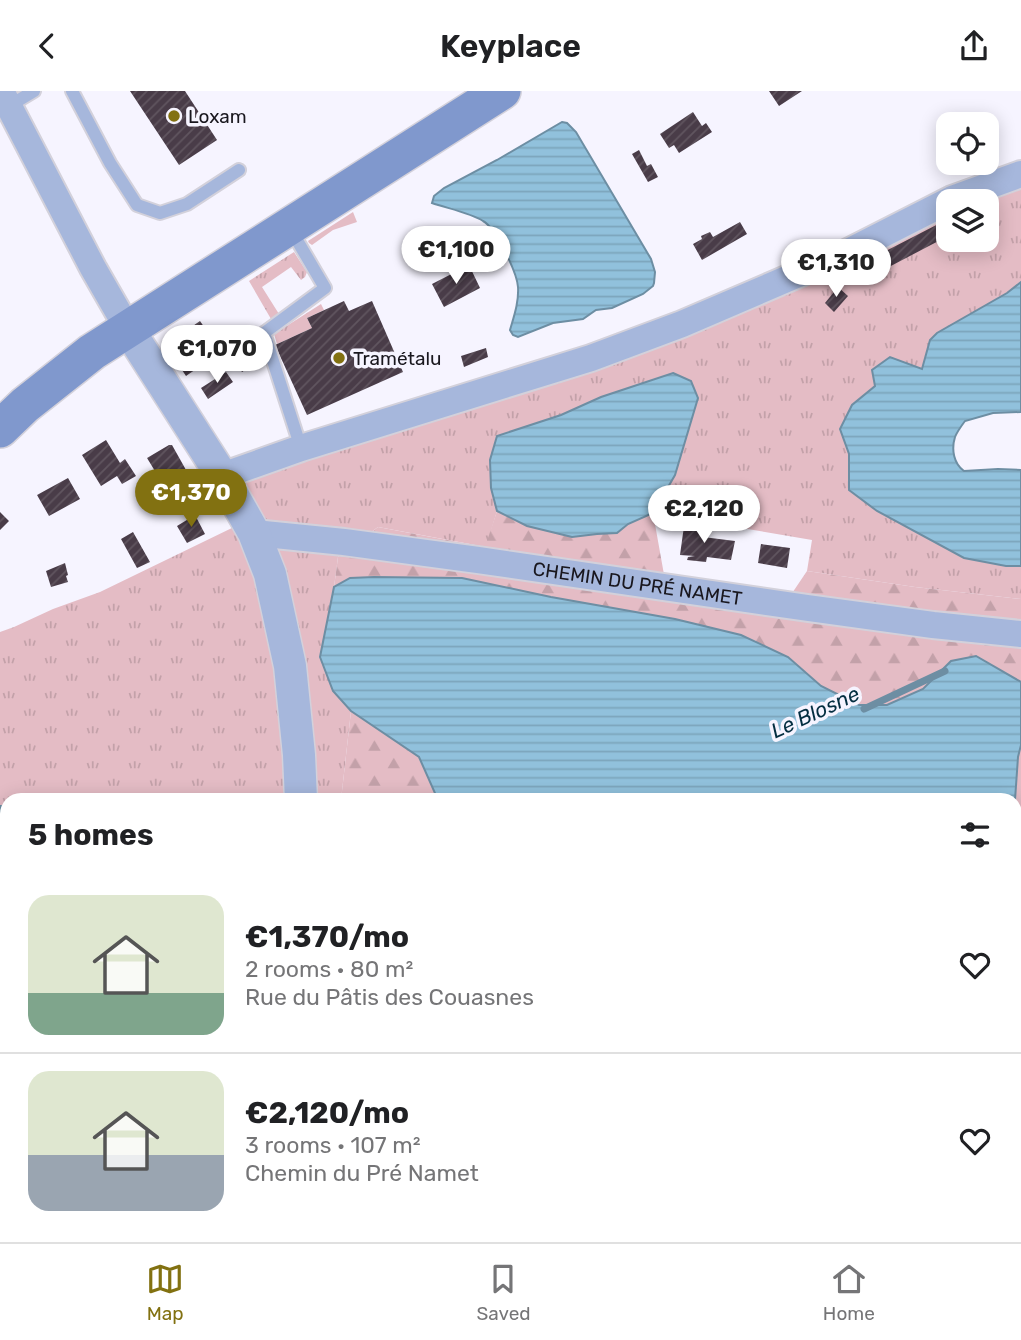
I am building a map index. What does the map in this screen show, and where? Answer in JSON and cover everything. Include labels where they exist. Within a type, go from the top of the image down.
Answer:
[{"type":"main road","points":[[0,429],[25,405],[92,352],[502,91]]},
{"type":"street","points":[[5,99],[93,268],[128,329],[222,476],[254,533],[268,568],[290,666],[301,793]]},
{"type":"street","points":[[222,476],[301,448],[591,358],[682,324],[838,257],[952,199],[1021,174]]},
{"type":"street","name":"CHEMIN DU PRÉ NAMET","points":[[254,533],[465,558],[820,610],[1021,634]]},
{"type":"lane","points":[[5,99],[34,91]]},
{"type":"lane","points":[[72,91],[110,163],[137,205],[160,213],[187,204],[239,170]]},
{"type":"lane","points":[[289,227],[325,288],[264,333],[301,448]]},
{"type":"green space","points":[[1021,166],[1021,282],[930,340],[922,369],[875,386],[852,405],[840,429],[849,454],[849,490],[964,558],[1021,566],[1021,599],[807,571],[812,540],[653,513],[675,475],[601,397],[561,415],[497,436],[490,461],[491,488],[497,511],[486,547],[378,527],[338,557],[320,657],[333,691],[351,711],[342,793],[0,793],[0,632],[100,592],[236,526],[232,476],[607,347],[936,203],[936,252],[999,252],[999,189],[968,189]]},
{"type":"green space","points":[[353,212],[357,222],[333,230],[312,245],[309,243],[308,241]]},
{"type":"green space","points":[[294,252],[307,272],[305,277],[301,280],[291,267],[262,287],[279,314],[271,319],[249,281]]},
{"type":"green space","points":[[321,304],[324,310],[307,318],[312,328],[277,344],[274,334]]},
{"type":"green space","points":[[497,511],[527,526],[597,534],[617,533],[628,524],[653,513],[668,597],[778,614],[807,571],[1021,599],[1021,682],[976,656],[951,661],[923,689],[887,705],[859,705],[821,686],[788,657],[741,635],[675,619],[462,578],[334,587],[338,557],[378,527],[485,547]]},
{"type":"green space","points":[[351,711],[419,757],[435,793],[342,793]]},
{"type":"green space","points":[[1021,745],[1021,793],[1015,793]]},
{"type":"water","points":[[562,122],[576,132],[651,259],[655,272],[654,283],[643,294],[612,308],[596,310],[583,319],[553,323],[518,337],[510,330],[518,298],[517,280],[494,232],[478,218],[432,203],[434,196],[444,188]]},
{"type":"water","points":[[1021,282],[1021,412],[993,413],[965,421],[956,435],[953,447],[956,461],[964,471],[1021,470],[1021,566],[1006,566],[964,558],[877,511],[849,490],[849,454],[840,429],[852,405],[875,386],[872,370],[890,357],[922,369],[930,340],[937,333],[1007,293]]},
{"type":"water","points":[[673,373],[691,381],[698,398],[675,475],[653,513],[628,524],[617,533],[572,537],[527,526],[497,511],[491,488],[490,460],[497,436]]},
{"type":"water","points":[[350,578],[462,578],[675,619],[741,635],[788,657],[821,686],[859,705],[887,705],[923,689],[951,661],[976,656],[1021,682],[1021,745],[1015,793],[435,793],[419,757],[351,711],[333,691],[320,657],[334,587]]},
{"type":"building","name":"Loxam","points":[[130,91],[185,91],[217,140],[179,165]]},
{"type":"building","points":[[769,91],[802,91],[779,106]]},
{"type":"building","points":[[693,112],[702,126],[706,123],[712,132],[679,153],[674,145],[669,148],[660,134]]},
{"type":"building","points":[[639,150],[647,166],[651,164],[658,177],[648,182],[632,154]]},
{"type":"building","points":[[740,222],[747,234],[702,260],[693,244],[702,239],[701,236],[710,232],[713,237]]},
{"type":"building","points":[[936,225],[936,242],[887,268],[880,254]]},
{"type":"building","points":[[469,265],[480,288],[444,307],[432,284]]},
{"type":"building","points":[[838,287],[848,296],[834,312],[825,303]]},
{"type":"building","name":"Tramétalu","points":[[344,301],[349,311],[372,301],[403,372],[307,415],[275,345],[312,328],[307,318]]},
{"type":"building","points":[[200,321],[211,337],[217,334],[221,340],[228,336],[233,343],[248,334],[263,359],[242,372],[227,348],[186,376],[168,349],[170,342]]},
{"type":"building","points":[[486,348],[488,357],[464,367],[461,356]]},
{"type":"building","points":[[226,372],[233,382],[208,399],[201,388]]},
{"type":"building","points":[[106,440],[120,463],[125,459],[136,476],[122,484],[117,476],[101,486],[82,455]]},
{"type":"building","points":[[172,445],[195,486],[172,499],[147,458]]},
{"type":"building","points":[[68,478],[80,499],[49,516],[37,495]]},
{"type":"building","points":[[0,512],[9,521],[0,530]]},
{"type":"building","points":[[195,515],[205,534],[187,543],[177,526]]},
{"type":"building","points":[[700,521],[705,527],[703,537],[735,541],[731,560],[707,557],[706,562],[687,560],[688,557],[695,556],[680,555],[684,526]]},
{"type":"building","points":[[133,532],[150,562],[137,568],[121,539]]},
{"type":"building","points":[[761,544],[790,548],[787,568],[758,563]]},
{"type":"building","points":[[65,563],[68,582],[51,587],[46,571]]},
{"type":"waterway","name":"Le Blosne","points":[[864,709],[945,671]]},
{"type":"place","name":"Loxam","points":[[174,116]]},
{"type":"place","name":"Tramétalu","points":[[339,358]]}]
